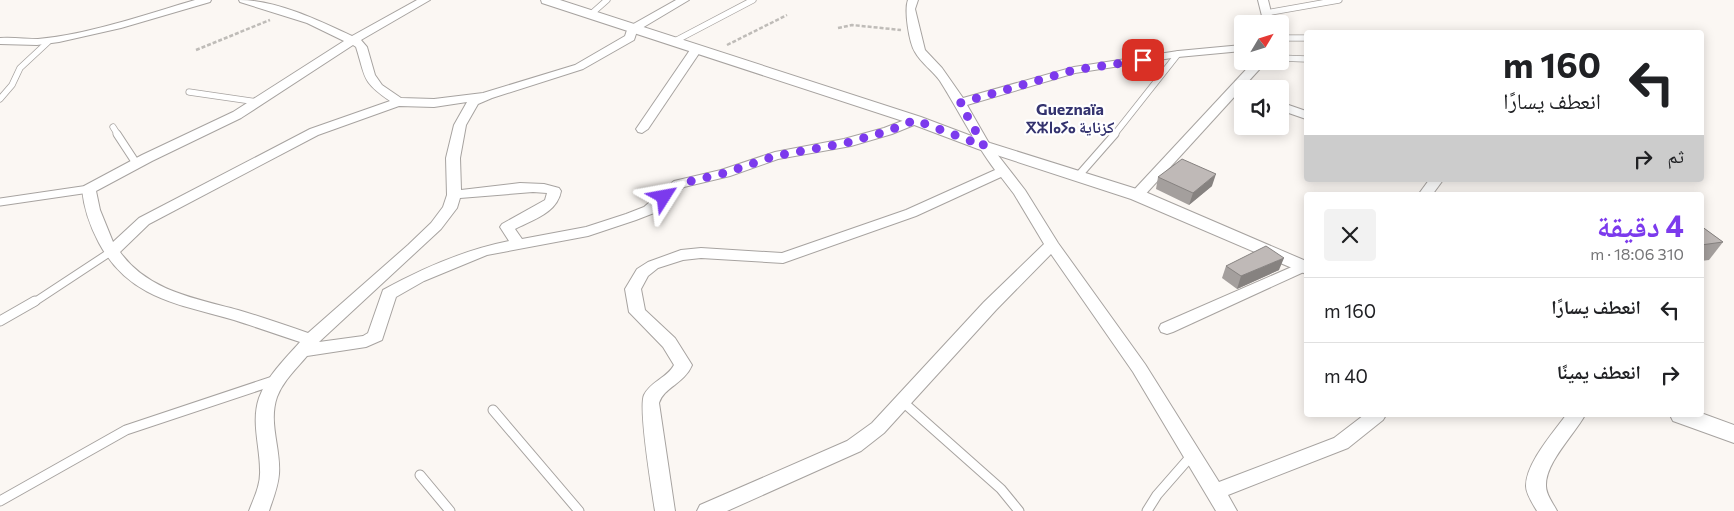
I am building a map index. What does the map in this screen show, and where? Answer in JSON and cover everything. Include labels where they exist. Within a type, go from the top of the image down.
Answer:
[{"type":"street","points":[[0,41],[48,42],[117,26],[206,0]]},
{"type":"street","points":[[244,0],[311,21],[353,40],[363,47],[364,64],[378,90],[395,98],[398,102]]},
{"type":"street","points":[[425,0],[353,40],[258,102],[216,126],[136,163],[89,189],[90,208],[112,251],[129,274],[157,291],[307,345],[366,341],[376,336],[376,329],[389,294],[419,276],[483,251],[588,231],[649,210],[679,184],[725,173],[775,156],[846,143],[888,131],[915,120]]},
{"type":"street","points":[[547,0],[915,120],[984,146],[1137,195],[1304,268]]},
{"type":"street","points":[[259,511],[268,486],[270,472],[264,418],[268,398],[278,380],[307,345],[436,226],[450,208],[454,195],[454,158],[460,125],[473,102],[488,95],[579,67],[623,44],[630,38],[632,29],[684,0]]},
{"type":"street","points":[[913,0],[910,9],[920,51],[938,70],[960,103],[984,146],[1020,193],[1052,246],[1139,368],[1227,511]]},
{"type":"street","points":[[1262,0],[1267,15]]},
{"type":"street","points":[[960,103],[1074,70],[1178,54],[1234,49]]},
{"type":"street","points":[[642,129],[703,52]]},
{"type":"street","points":[[1246,80],[1254,70]]},
{"type":"street","points":[[112,251],[144,221],[314,132],[398,102],[434,103],[488,95]]},
{"type":"street","points":[[1137,195],[1234,95]]},
{"type":"street","points":[[1289,109],[1304,114]]},
{"type":"street","points":[[665,511],[650,403],[655,390],[678,374],[683,365],[681,358],[659,330],[637,312],[634,289],[642,273],[653,265],[680,255],[701,253],[746,258],[783,258],[911,214],[1003,170]]},
{"type":"street","points":[[454,195],[528,188],[546,188],[554,191],[552,201],[548,206],[506,227],[518,244]]},
{"type":"street","points":[[707,511],[854,446],[878,428],[990,306],[1052,246]]},
{"type":"street","points":[[1167,328],[1304,268]]},
{"type":"street","points":[[1215,492],[1341,442],[1374,417]]},
{"type":"street","points":[[1547,511],[1536,488],[1537,477],[1575,417]]},
{"type":"street","points":[[1687,417],[1734,434]]},
{"type":"lane","points":[[590,15],[607,0]]},
{"type":"lane","points":[[675,41],[753,0]]},
{"type":"lane","points":[[1266,12],[1339,0]]},
{"type":"lane","points":[[1289,38],[1304,38]]},
{"type":"lane","points":[[0,99],[12,85],[20,68],[48,42]]},
{"type":"lane","points":[[1079,175],[1109,142],[1178,54]]},
{"type":"lane","points":[[1289,58],[1304,59]]},
{"type":"lane","points":[[190,92],[258,102]]},
{"type":"lane","points":[[113,127],[136,163]]},
{"type":"lane","points":[[0,202],[89,189]]},
{"type":"lane","points":[[0,321],[44,296],[112,251]]},
{"type":"lane","points":[[0,501],[126,430],[278,380]]},
{"type":"lane","points":[[903,402],[1001,489],[1019,511]]},
{"type":"lane","points":[[493,410],[579,511]]},
{"type":"lane","points":[[1148,511],[1193,454]]},
{"type":"lane","points":[[420,475],[450,511]]},
{"type":"path","points":[[196,50],[286,13]]},
{"type":"path","points":[[703,52],[787,15]]},
{"type":"path","points":[[838,28],[852,25],[914,32]]},
{"type":"building","points":[[1182,159],[1216,174],[1193,193],[1158,177]]},
{"type":"building","points":[[1704,228],[1723,242],[1704,245]]},
{"type":"building","points":[[1266,246],[1284,258],[1241,276],[1226,266]]},
{"type":"district","name":"Gueznaïa ⴳⵣⵏⴰⵢⴰ كزناية","points":[[1070,117]]},
{"type":"route","points":[[664,197],[679,184],[725,173],[775,156],[846,143],[888,131],[915,120],[984,146],[960,103],[1074,70],[1143,60]]}]
